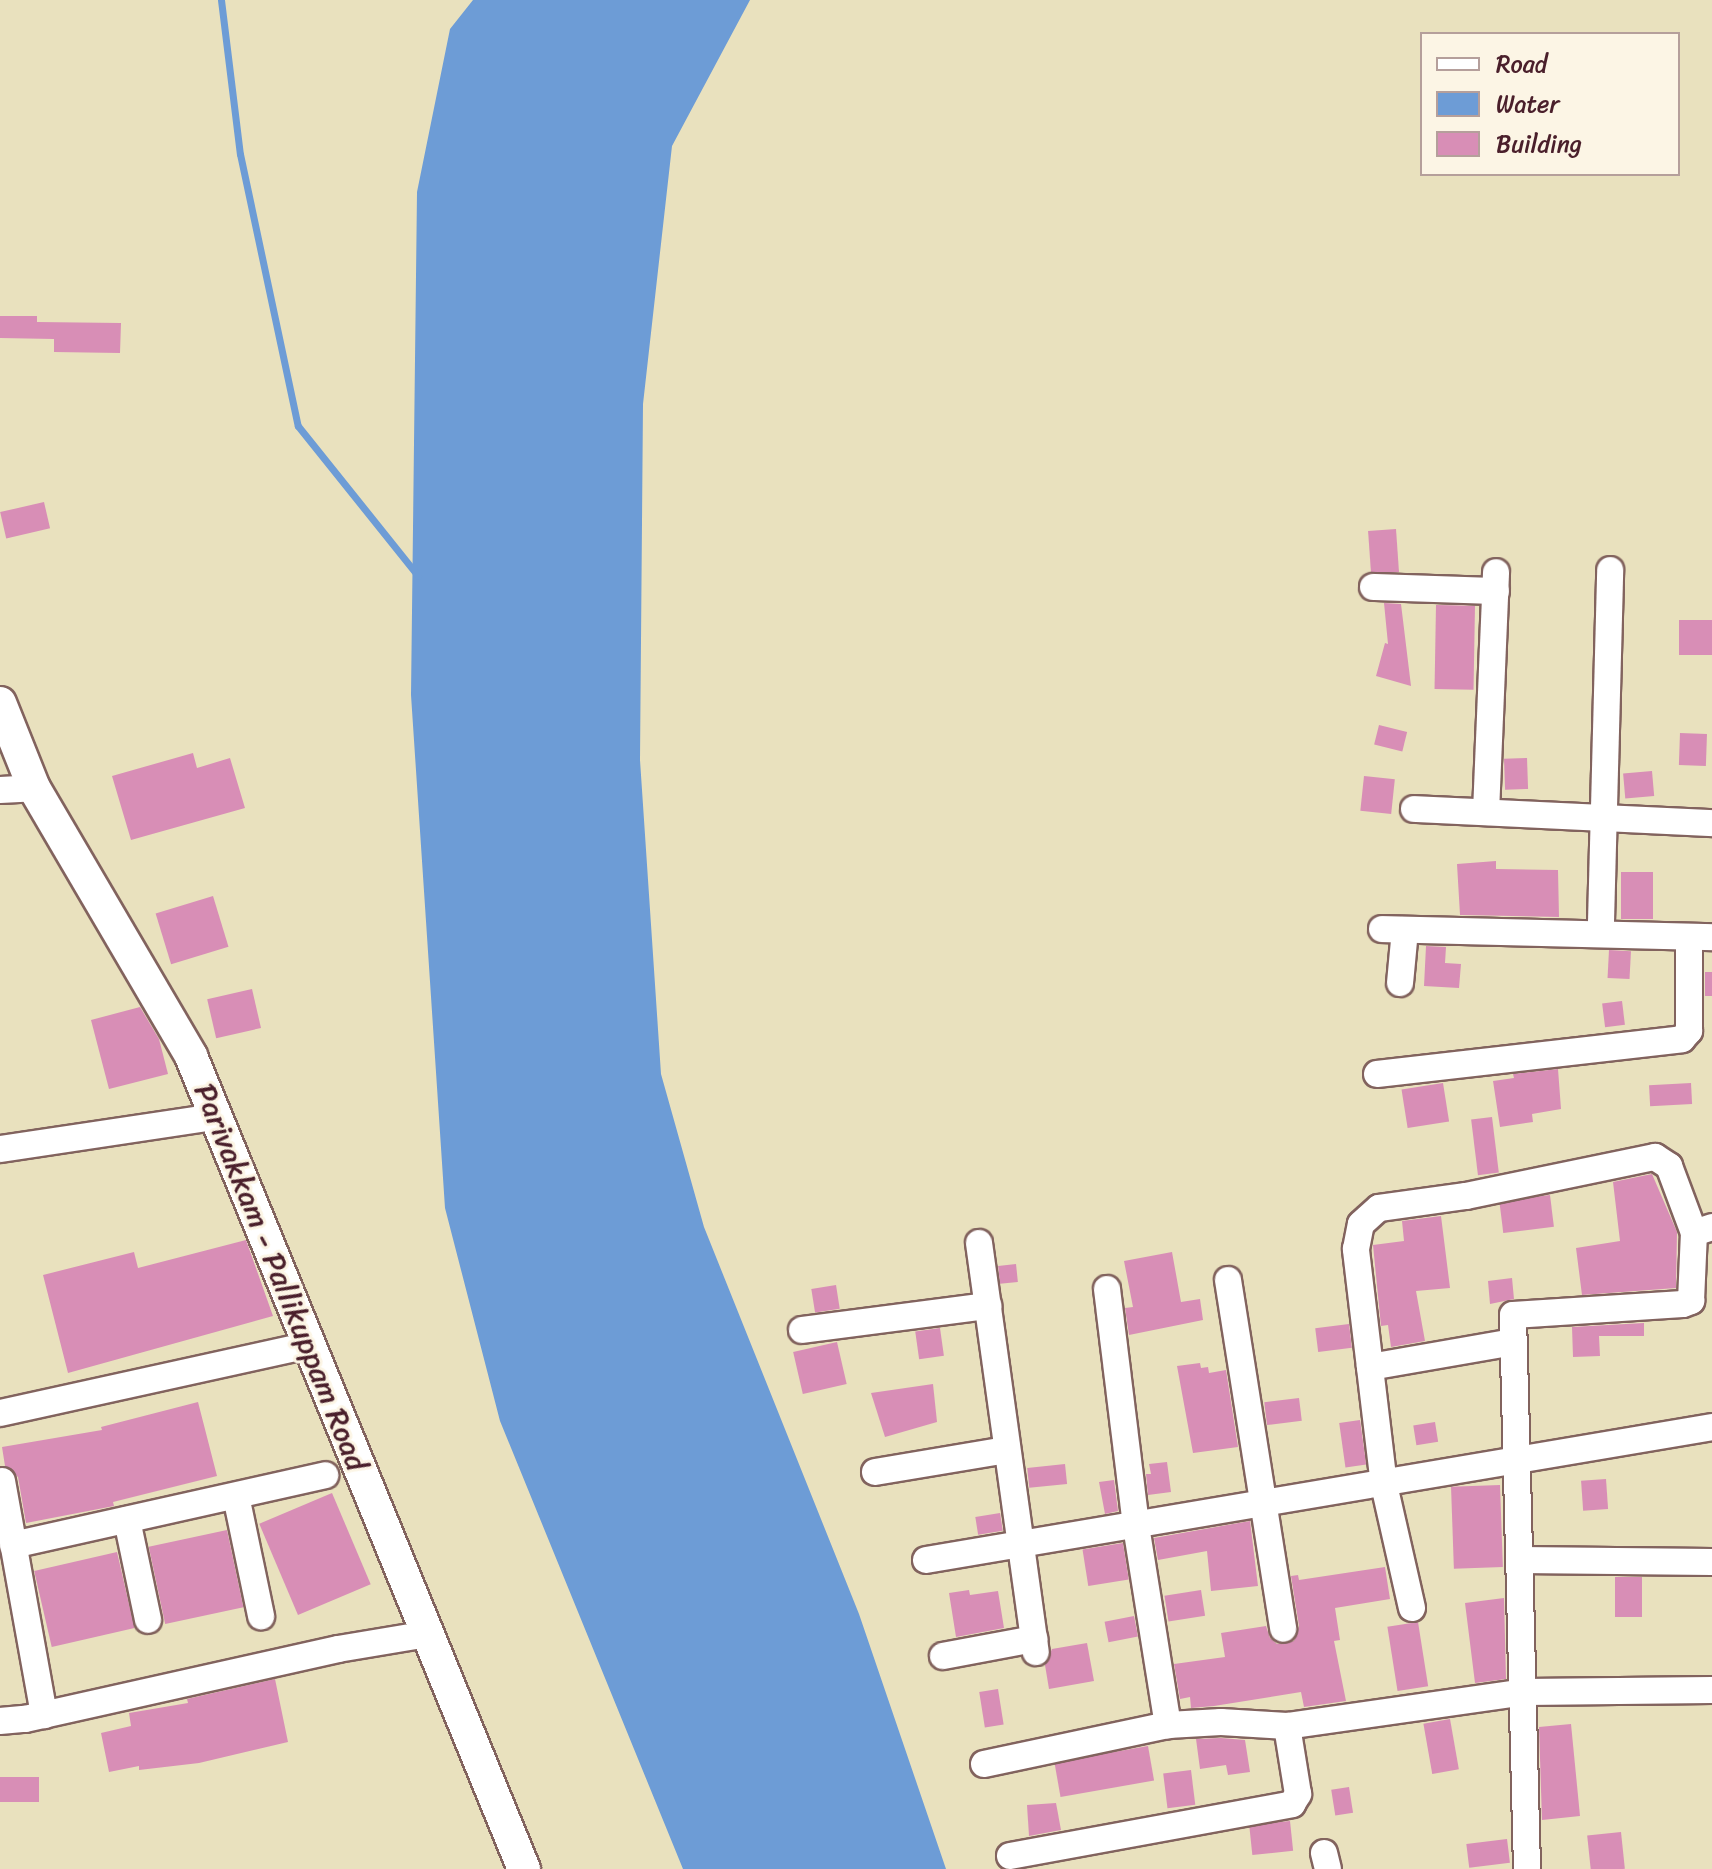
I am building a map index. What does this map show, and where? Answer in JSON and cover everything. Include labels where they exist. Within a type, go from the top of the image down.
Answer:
[{"type":"street","points":[[1601,922],[1610,570]]},
{"type":"street","points":[[1373,587],[1496,582],[1486,812]]},
{"type":"street","name":"Parivakkam - Pallikuppam Road","points":[[0,703],[34,788],[191,1056],[524,1869]]},
{"type":"street","points":[[0,790],[34,788]]},
{"type":"street","points":[[1414,809],[1712,823]]},
{"type":"street","points":[[1377,1074],[1682,1039],[1689,1031],[1700,937],[1394,930],[1400,983]]},
{"type":"street","points":[[0,1149],[215,1117]]},
{"type":"street","points":[[1412,1608],[1384,1485],[1356,1249],[1361,1224],[1379,1208],[1466,1196],[1655,1157],[1669,1166],[1703,1230],[1691,1301],[1513,1315],[1525,1692],[1527,1869]]},
{"type":"street","points":[[943,1656],[1035,1645],[979,1243]]},
{"type":"street","points":[[1228,1280],[1283,1629]]},
{"type":"street","points":[[1107,1289],[1136,1526],[1168,1725]]},
{"type":"street","points":[[802,1330],[988,1306]]},
{"type":"street","points":[[1370,1367],[1513,1342]]},
{"type":"street","points":[[0,1412],[310,1345]]},
{"type":"street","points":[[926,1560],[1384,1485],[1516,1459],[1712,1427]]},
{"type":"street","points":[[875,1472],[1007,1450]]},
{"type":"street","points":[[13,1545],[325,1475]]},
{"type":"street","points":[[2,1481],[44,1715]]},
{"type":"street","points":[[236,1496],[261,1616]]},
{"type":"street","points":[[127,1520],[148,1620]]},
{"type":"street","points":[[1520,1560],[1712,1562]]},
{"type":"street","points":[[0,1721],[44,1715],[338,1649],[428,1634]]},
{"type":"street","points":[[984,1764],[1168,1725],[1221,1722],[1287,1726],[1525,1692],[1712,1690]]},
{"type":"street","points":[[1010,1856],[1292,1804],[1298,1794],[1287,1726]]},
{"type":"water","points":[[473,0],[750,0],[672,146],[643,404],[640,760],[661,1074],[704,1227],[859,1614],[946,1869],[683,1869],[500,1421],[445,1208],[411,695],[417,192],[450,29]]},
{"type":"building","points":[[0,316],[37,316],[37,322],[121,323],[120,353],[54,352],[54,339],[0,338]]},
{"type":"building","points":[[44,502],[50,528],[6,538],[0,512]]},
{"type":"building","points":[[1396,529],[1399,572],[1371,574],[1368,531]]},
{"type":"building","points":[[1384,603],[1401,604],[1411,686],[1376,676],[1385,643],[1388,644]]},
{"type":"building","points":[[1436,605],[1475,606],[1474,690],[1435,689]]},
{"type":"building","points":[[1679,620],[1712,620],[1712,655],[1679,655]]},
{"type":"building","points":[[1379,725],[1407,732],[1402,751],[1374,744]]},
{"type":"building","points":[[1680,733],[1707,734],[1706,766],[1679,765]]},
{"type":"building","points":[[193,753],[197,768],[230,758],[245,808],[131,840],[112,776]]},
{"type":"building","points":[[1527,758],[1528,789],[1505,790],[1504,759]]},
{"type":"building","points":[[1652,771],[1654,796],[1625,798],[1623,774]]},
{"type":"building","points":[[1364,776],[1395,779],[1391,814],[1360,811]]},
{"type":"building","points":[[1496,861],[1496,869],[1558,870],[1559,917],[1460,915],[1457,864]]},
{"type":"building","points":[[1621,872],[1653,872],[1653,919],[1621,919]]},
{"type":"building","points":[[213,896],[228,947],[171,964],[156,914]]},
{"type":"building","points":[[1426,946],[1446,947],[1445,963],[1461,964],[1459,988],[1424,986]]},
{"type":"building","points":[[1609,950],[1631,951],[1630,979],[1608,978]]},
{"type":"building","points":[[1705,972],[1712,972],[1712,996],[1705,996]]},
{"type":"building","points":[[252,989],[261,1028],[216,1038],[207,999]]},
{"type":"building","points":[[1622,1001],[1625,1025],[1605,1027],[1602,1003]]},
{"type":"building","points":[[140,1007],[159,1039],[168,1074],[109,1089],[91,1020]]},
{"type":"building","points":[[1558,1069],[1561,1109],[1532,1114],[1533,1122],[1500,1127],[1493,1081],[1514,1078],[1513,1074]]},
{"type":"building","points":[[1443,1083],[1449,1122],[1408,1128],[1402,1090]]},
{"type":"building","points":[[1691,1083],[1692,1104],[1650,1106],[1649,1085]]},
{"type":"building","points":[[1492,1117],[1499,1173],[1478,1175],[1471,1120]]},
{"type":"building","points":[[1652,1174],[1677,1232],[1676,1288],[1582,1295],[1576,1248],[1620,1241],[1613,1182]]},
{"type":"building","points":[[1550,1195],[1554,1227],[1503,1233],[1499,1201]]},
{"type":"building","points":[[1441,1216],[1450,1288],[1416,1291],[1425,1341],[1391,1347],[1388,1325],[1381,1326],[1373,1245],[1404,1241],[1402,1221]]},
{"type":"building","points":[[246,1240],[273,1316],[68,1373],[43,1275],[134,1252],[138,1268]]},
{"type":"building","points":[[1172,1252],[1181,1302],[1200,1299],[1203,1320],[1129,1335],[1125,1308],[1133,1307],[1124,1261]]},
{"type":"building","points":[[1016,1264],[1018,1282],[1000,1284],[998,1266]]},
{"type":"building","points":[[1512,1278],[1514,1299],[1490,1304],[1488,1281]]},
{"type":"building","points":[[836,1285],[840,1309],[815,1313],[811,1289]]},
{"type":"building","points":[[1644,1323],[1644,1336],[1599,1336],[1600,1356],[1573,1357],[1572,1327]]},
{"type":"building","points":[[1349,1324],[1352,1348],[1318,1352],[1315,1328]]},
{"type":"building","points":[[940,1328],[944,1356],[919,1359],[915,1331]]},
{"type":"building","points":[[837,1342],[847,1384],[803,1394],[793,1352]]},
{"type":"building","points":[[1200,1363],[1201,1368],[1208,1367],[1209,1373],[1226,1370],[1238,1447],[1193,1453],[1177,1366]]},
{"type":"building","points":[[933,1384],[937,1422],[885,1437],[871,1393]]},
{"type":"building","points":[[1299,1398],[1302,1421],[1267,1425],[1264,1402]]},
{"type":"building","points":[[198,1402],[217,1476],[113,1502],[114,1506],[26,1523],[18,1477],[5,1466],[2,1447],[102,1430],[101,1427]]},
{"type":"building","points":[[1360,1420],[1366,1465],[1345,1467],[1339,1423]]},
{"type":"building","points":[[1435,1422],[1438,1442],[1416,1445],[1413,1425]]},
{"type":"building","points":[[1167,1462],[1171,1492],[1148,1495],[1146,1474],[1151,1474],[1149,1464]]},
{"type":"building","points":[[1065,1464],[1067,1484],[1029,1488],[1027,1468]]},
{"type":"building","points":[[1606,1479],[1608,1509],[1583,1511],[1581,1481]]},
{"type":"building","points":[[1114,1480],[1118,1511],[1105,1514],[1099,1482]]},
{"type":"building","points":[[1500,1485],[1503,1567],[1454,1569],[1451,1487]]},
{"type":"building","points":[[332,1493],[371,1584],[298,1615],[259,1524]]},
{"type":"building","points":[[1000,1513],[1003,1531],[978,1535],[975,1517]]},
{"type":"building","points":[[1250,1521],[1258,1586],[1211,1591],[1207,1551],[1158,1560],[1154,1538]]},
{"type":"building","points":[[227,1530],[243,1607],[165,1624],[149,1547]]},
{"type":"building","points":[[1123,1543],[1129,1580],[1088,1586],[1083,1549]]},
{"type":"building","points":[[117,1552],[135,1628],[52,1647],[34,1571]]},
{"type":"building","points":[[1385,1567],[1390,1599],[1335,1608],[1340,1640],[1334,1641],[1346,1701],[1304,1707],[1301,1692],[1191,1708],[1190,1697],[1180,1699],[1174,1664],[1225,1657],[1221,1633],[1266,1626],[1270,1638],[1277,1644],[1294,1641],[1299,1626],[1291,1576],[1298,1575],[1299,1580]]},
{"type":"building","points":[[1615,1577],[1642,1577],[1642,1617],[1615,1617]]},
{"type":"building","points":[[969,1590],[970,1595],[998,1591],[1004,1628],[956,1637],[949,1593]]},
{"type":"building","points":[[1201,1590],[1205,1616],[1169,1621],[1164,1596]]},
{"type":"building","points":[[1504,1598],[1506,1679],[1475,1683],[1465,1603]]},
{"type":"building","points":[[1134,1616],[1138,1637],[1109,1642],[1105,1622]]},
{"type":"building","points":[[1418,1622],[1428,1686],[1398,1691],[1387,1627]]},
{"type":"building","points":[[1087,1643],[1094,1681],[1049,1689],[1045,1665],[1052,1649]]},
{"type":"building","points":[[275,1679],[288,1742],[199,1763],[139,1770],[139,1766],[109,1772],[101,1733],[131,1726],[129,1713],[188,1703],[187,1699]]},
{"type":"building","points":[[998,1689],[1004,1725],[985,1728],[979,1692]]},
{"type":"building","points":[[1450,1719],[1459,1769],[1432,1774],[1423,1724]]},
{"type":"building","points":[[1571,1724],[1580,1816],[1542,1820],[1539,1727]]},
{"type":"building","points":[[1196,1739],[1245,1740],[1250,1772],[1228,1775],[1226,1765],[1200,1769]]},
{"type":"building","points":[[1148,1746],[1154,1780],[1061,1797],[1054,1762]]},
{"type":"building","points":[[1191,1770],[1195,1805],[1167,1808],[1163,1773]]},
{"type":"building","points":[[0,1777],[39,1777],[39,1802],[0,1802]]},
{"type":"building","points":[[1349,1787],[1353,1813],[1335,1815],[1331,1790]]},
{"type":"building","points":[[1056,1803],[1061,1830],[1029,1836],[1027,1805]]},
{"type":"building","points":[[1290,1821],[1293,1851],[1252,1855],[1249,1825]]},
{"type":"building","points":[[1621,1832],[1625,1869],[1591,1869],[1587,1836]]},
{"type":"building","points":[[1507,1839],[1510,1863],[1469,1868],[1466,1844]]},
{"type":"waterway","points":[[221,0],[240,154],[298,426],[418,576]]}]
